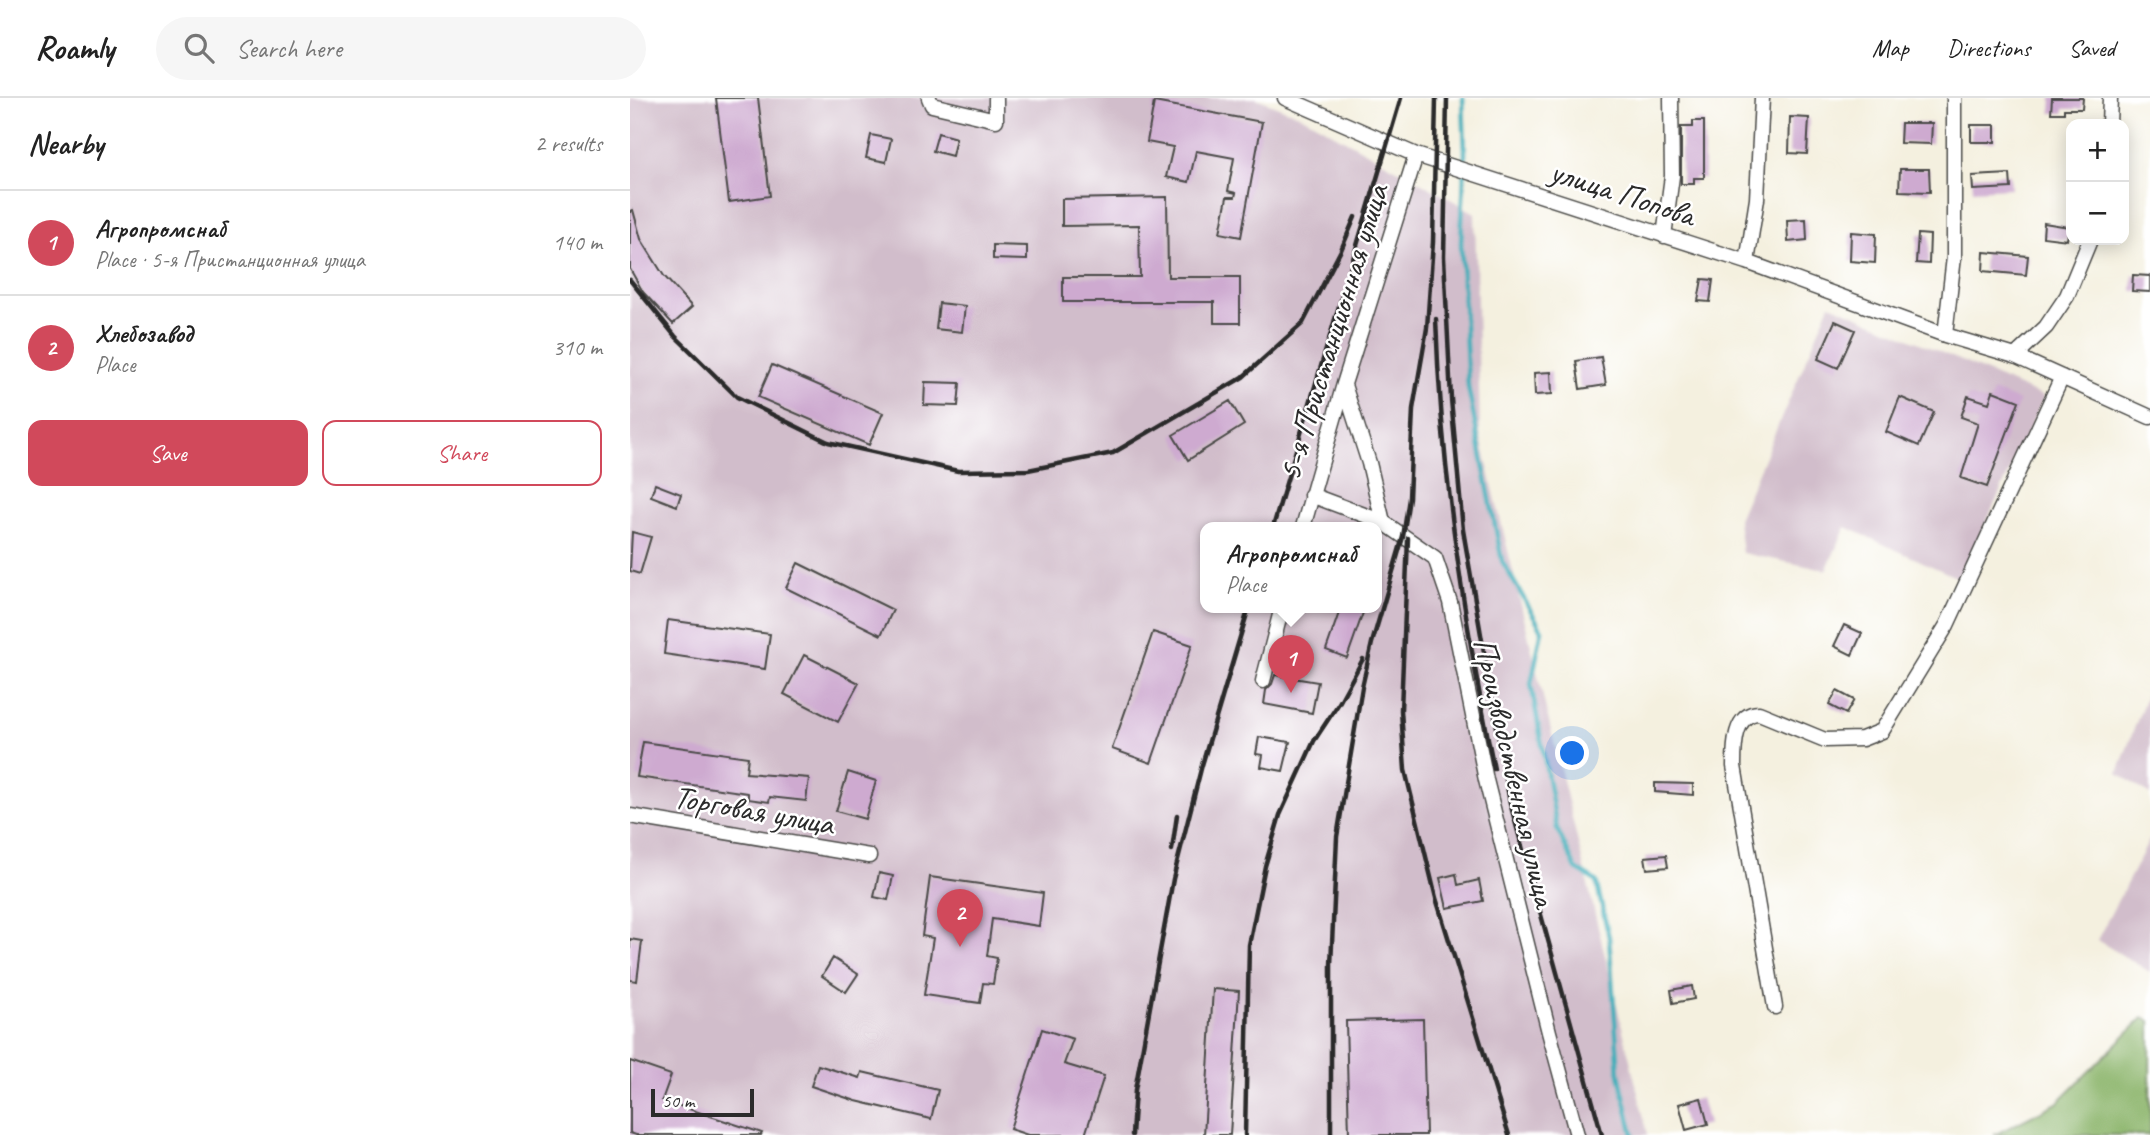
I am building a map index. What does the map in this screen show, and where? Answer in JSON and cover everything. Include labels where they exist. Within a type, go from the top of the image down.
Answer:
[{"type":"street","points":[[929,98],[932,105],[996,120],[996,98]]},
{"type":"street","points":[[1664,236],[1672,176],[1671,98]]},
{"type":"street","points":[[1747,262],[1757,200],[1762,98]]},
{"type":"street","points":[[1945,335],[1954,257],[1954,98]]},
{"type":"street","points":[[2109,119],[2110,98]]},
{"type":"street","name":"улица Попова","points":[[1293,100],[1416,155],[1747,262],[1945,335],[2015,356]]},
{"type":"street","name":"5-я Пристанционная улица","points":[[1304,522],[1344,384],[1416,155]]},
{"type":"street","points":[[2088,245],[2067,296],[2046,327],[2015,356],[2150,417]]},
{"type":"street","points":[[1775,1007],[1734,766],[1737,731],[1746,717],[1759,713],[1825,740],[1862,739],[1882,731],[1947,625],[2062,377]]},
{"type":"street","points":[[1344,384],[1369,463],[1383,523]]},
{"type":"street","name":"Производственная улица","points":[[1311,495],[1380,522]]},
{"type":"street","name":"Производственная улица","points":[[1383,523],[1435,558],[1450,602],[1489,793],[1577,1135]]},
{"type":"street","points":[[1263,681],[1280,613]]},
{"type":"street","name":"Торговая улица","points":[[630,816],[869,856]]},
{"type":"shaded area","points":[[630,98],[1256,98],[1304,117],[1475,213],[1480,434],[1648,1135],[630,1135]]},
{"type":"shaded area","points":[[1830,304],[2044,397],[1960,579],[1846,527],[1826,570],[1742,553],[1738,519]]},
{"type":"shaded area","points":[[2150,685],[2150,795],[2118,773]]},
{"type":"shaded area","points":[[2150,839],[2150,972],[2097,940]]},
{"type":"green space","points":[[2143,1018],[2150,1021],[2150,1135],[1994,1135],[2057,1103]]},
{"type":"building","points":[[716,98],[758,98],[770,196],[729,202]]},
{"type":"building","points":[[2052,98],[2083,98],[2082,109],[2064,109],[2064,113],[2051,113]]},
{"type":"building","points":[[1154,102],[1262,122],[1241,237],[1220,233],[1227,197],[1235,197],[1236,193],[1228,191],[1234,158],[1196,151],[1189,182],[1166,177],[1173,147],[1147,142]]},
{"type":"building","points":[[1790,117],[1809,118],[1807,154],[1789,153]]},
{"type":"building","points":[[1693,121],[1704,121],[1704,178],[1694,178],[1694,184],[1681,184],[1681,127],[1693,127]]},
{"type":"building","points":[[1901,123],[1932,123],[1931,144],[1900,143]]},
{"type":"building","points":[[1971,125],[1995,125],[1995,142],[1971,142]]},
{"type":"building","points":[[938,133],[956,138],[952,156],[933,151]]},
{"type":"building","points":[[871,135],[891,139],[886,162],[866,158]]},
{"type":"building","points":[[1900,169],[1929,169],[1930,192],[1899,191]]},
{"type":"building","points":[[2010,174],[2011,188],[1973,190],[1972,176]]},
{"type":"building","points":[[1167,197],[1168,277],[1240,277],[1240,323],[1214,323],[1214,302],[1063,302],[1063,277],[1140,277],[1139,225],[1062,226],[1062,199]]},
{"type":"building","points":[[633,210],[641,239],[664,276],[692,307],[673,324],[643,292],[630,269],[630,211]]},
{"type":"building","points":[[1806,219],[1807,240],[1788,242],[1787,220]]},
{"type":"building","points":[[2044,223],[2066,227],[2066,240],[2043,237]]},
{"type":"building","points":[[1851,232],[1876,234],[1875,263],[1850,261]]},
{"type":"building","points":[[1918,234],[1930,235],[1929,264],[1916,263]]},
{"type":"building","points":[[993,245],[1027,246],[1027,260],[993,259]]},
{"type":"building","points":[[1984,252],[2028,256],[2026,275],[1983,271]]},
{"type":"building","points":[[2133,275],[2150,276],[2150,292],[2132,291]]},
{"type":"building","points":[[1702,279],[1713,280],[1710,302],[1698,301]]},
{"type":"building","points":[[939,303],[965,306],[962,332],[936,329]]},
{"type":"building","points":[[1835,321],[1855,330],[1838,368],[1818,359]]},
{"type":"building","points":[[1601,357],[1606,385],[1580,389],[1576,361]]},
{"type":"building","points":[[772,365],[883,413],[869,445],[758,397]]},
{"type":"building","points":[[1551,372],[1552,394],[1535,395],[1534,373]]},
{"type":"building","points":[[925,382],[960,383],[958,406],[924,405]]},
{"type":"building","points":[[1993,391],[2019,401],[1987,487],[1961,478],[1978,423],[1961,417],[1968,396],[1989,403]]},
{"type":"building","points":[[1900,397],[1934,412],[1919,446],[1886,432]]},
{"type":"building","points":[[1230,401],[1244,425],[1188,460],[1173,435]]},
{"type":"building","points":[[655,484],[681,494],[677,506],[651,496]]},
{"type":"building","points":[[632,532],[651,537],[640,574],[630,571]]},
{"type":"building","points":[[798,563],[893,610],[881,635],[786,588]]},
{"type":"building","points":[[1339,613],[1363,613],[1347,658],[1326,650]]},
{"type":"building","points":[[668,620],[770,634],[765,669],[664,654]]},
{"type":"building","points":[[1844,625],[1862,633],[1852,655],[1834,646]]},
{"type":"building","points":[[1153,632],[1192,645],[1151,763],[1112,749]]},
{"type":"building","points":[[804,655],[859,683],[838,722],[784,694]]},
{"type":"building","points":[[1275,675],[1318,682],[1312,713],[1264,704],[1266,690]]},
{"type":"building","points":[[1837,691],[1854,700],[1846,714],[1829,705]]},
{"type":"building","points":[[1259,737],[1290,742],[1283,771],[1261,767],[1263,755],[1256,754]]},
{"type":"building","points":[[643,742],[748,757],[746,773],[809,778],[806,801],[770,797],[769,802],[748,799],[748,793],[637,777]]},
{"type":"building","points":[[848,772],[876,781],[865,819],[836,811]]},
{"type":"building","points":[[1655,783],[1693,784],[1693,795],[1655,792]]},
{"type":"building","points":[[1666,855],[1668,867],[1647,869],[1645,857]]},
{"type":"building","points":[[879,873],[893,876],[888,900],[874,897]]},
{"type":"building","points":[[1456,874],[1458,885],[1479,880],[1483,901],[1447,908],[1440,878]]},
{"type":"building","points":[[930,877],[1043,893],[1039,926],[992,919],[987,956],[997,958],[993,984],[983,983],[980,1003],[924,995],[933,938],[922,936]]},
{"type":"building","points":[[630,939],[642,941],[637,981],[630,980]]},
{"type":"building","points":[[833,958],[858,974],[846,992],[822,976]]},
{"type":"building","points":[[1692,986],[1694,999],[1673,1003],[1671,990]]},
{"type":"building","points":[[1213,989],[1239,991],[1230,1135],[1204,1135]]},
{"type":"building","points":[[1423,1019],[1426,1135],[1349,1135],[1346,1021]]},
{"type":"building","points":[[1042,1029],[1073,1039],[1064,1064],[1104,1076],[1085,1135],[1028,1135],[1010,1129]]},
{"type":"building","points":[[630,1061],[671,1075],[662,1100],[762,1133],[761,1135],[630,1133]]},
{"type":"building","points":[[818,1065],[860,1078],[862,1072],[938,1090],[931,1119],[856,1101],[811,1086]]},
{"type":"building","points":[[1701,1098],[1708,1124],[1686,1130],[1679,1104]]},
{"type":"waterway","points":[[1463,98],[1465,153],[1461,243],[1468,387],[1502,561],[1542,630],[1531,684],[1557,829],[1576,869],[1596,881],[1609,937],[1619,1074],[1633,1135]]},
{"type":"railway","points":[[1274,522],[1401,98]]},
{"type":"railway","points":[[1382,609],[1403,537],[1409,498],[1413,409],[1427,328],[1433,242],[1436,98]]},
{"type":"railway","points":[[1447,98],[1444,257],[1451,399],[1463,530],[1510,803],[1602,1135]]},
{"type":"railway","points":[[630,280],[675,336],[737,397],[828,442],[958,471],[1028,470],[1113,453],[1243,377],[1303,323],[1355,217]]},
{"type":"railway","points":[[1436,319],[1443,432],[1456,545],[1494,769]]},
{"type":"railway","points":[[1408,538],[1401,710],[1405,770],[1436,898],[1509,1135]]},
{"type":"railway","points":[[1132,1135],[1135,1090],[1173,879],[1202,765],[1247,613]]},
{"type":"railway","points":[[1331,1135],[1331,965],[1337,837],[1362,687],[1381,613]]},
{"type":"railway","points":[[1245,1135],[1249,945],[1265,866],[1280,815],[1314,741],[1363,659]]},
{"type":"railway","points":[[1172,850],[1177,815]]},
{"type":"place","name":"Агропромснаб","points":[[1291,693]]},
{"type":"place","name":"Хлебозавод","points":[[960,947]]}]
